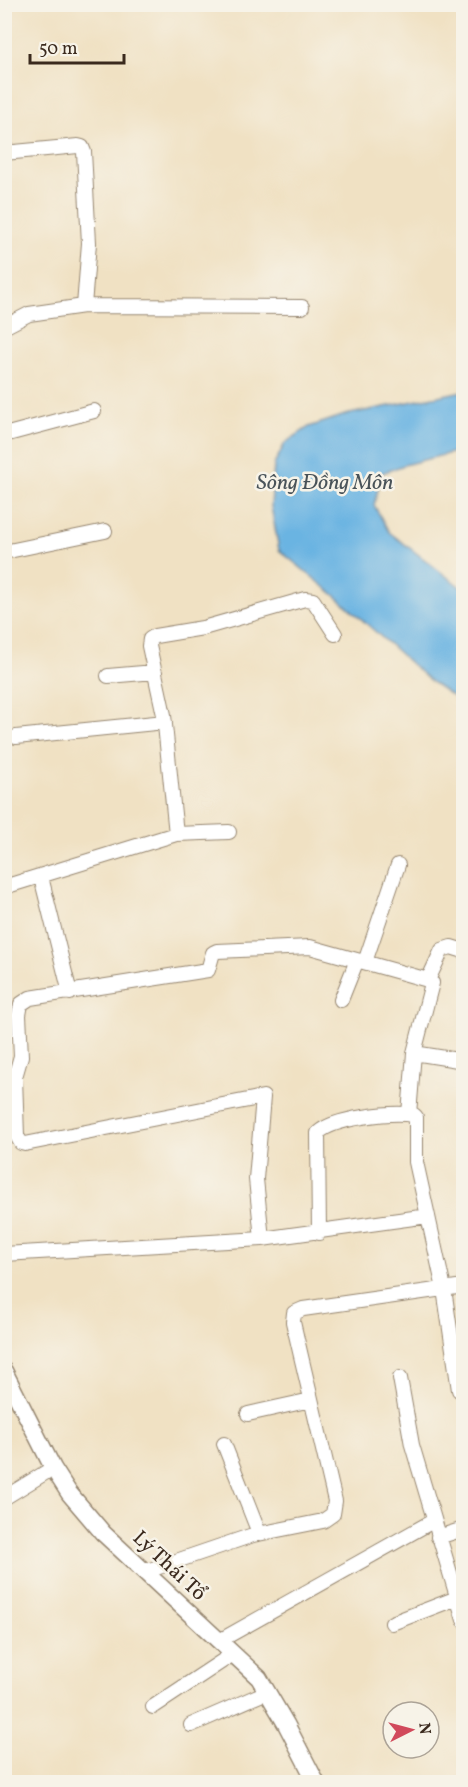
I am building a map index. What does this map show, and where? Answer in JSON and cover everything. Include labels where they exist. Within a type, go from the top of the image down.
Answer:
[{"type":"main road","name":"Lý Thái Tổ","points":[[4,1371],[52,1468],[69,1493],[103,1533],[259,1678],[316,1782]]},
{"type":"street","points":[[4,153],[82,147],[89,243],[84,306]]},
{"type":"street","points":[[4,327],[28,315],[84,306],[303,307]]},
{"type":"street","points":[[4,435],[94,411]]},
{"type":"street","points":[[4,552],[105,531]]},
{"type":"street","points":[[176,834],[165,722],[149,645],[150,639],[155,636],[203,628],[305,599],[313,600],[318,604],[335,634]]},
{"type":"street","points":[[108,676],[155,672]]},
{"type":"street","points":[[16,737],[165,722]]},
{"type":"street","points":[[4,887],[176,834],[229,832]]},
{"type":"street","points":[[341,1000],[361,961],[398,865]]},
{"type":"street","points":[[41,877],[70,993]]},
{"type":"street","points":[[262,1239],[256,1179],[263,1097],[28,1144],[11,1138],[15,1077],[21,1056],[19,1015],[21,1004],[30,998],[208,970],[213,953],[217,951],[310,947],[361,961],[432,983],[414,1053],[409,1114]]},
{"type":"street","points":[[428,980],[442,950],[451,947],[464,951]]},
{"type":"street","points":[[414,1053],[464,1061]]},
{"type":"street","points":[[319,1233],[318,1132],[346,1119],[414,1114],[416,1118],[416,1162],[444,1289],[459,1390]]},
{"type":"street","points":[[4,1254],[262,1239],[319,1233],[428,1216]]},
{"type":"street","points":[[144,1572],[259,1533],[323,1521],[333,1514],[335,1501],[293,1322],[294,1313],[464,1286]]},
{"type":"street","points":[[399,1378],[412,1445],[464,1620]]},
{"type":"street","points":[[248,1414],[311,1400]]},
{"type":"street","points":[[224,1444],[259,1533]]},
{"type":"street","points":[[4,1498],[52,1468]]},
{"type":"street","points":[[219,1641],[433,1521]]},
{"type":"street","points":[[438,1537],[464,1530]]},
{"type":"street","points":[[392,1623],[457,1598]]},
{"type":"street","points":[[153,1707],[233,1654]]},
{"type":"street","points":[[191,1725],[267,1692]]},
{"type":"water","name":"Sông Đồng Môn","points":[[463,391],[463,450],[382,473],[374,505],[389,532],[463,589],[463,703],[430,681],[337,597],[279,550],[271,506],[274,465],[285,443],[309,427],[345,415]]}]
